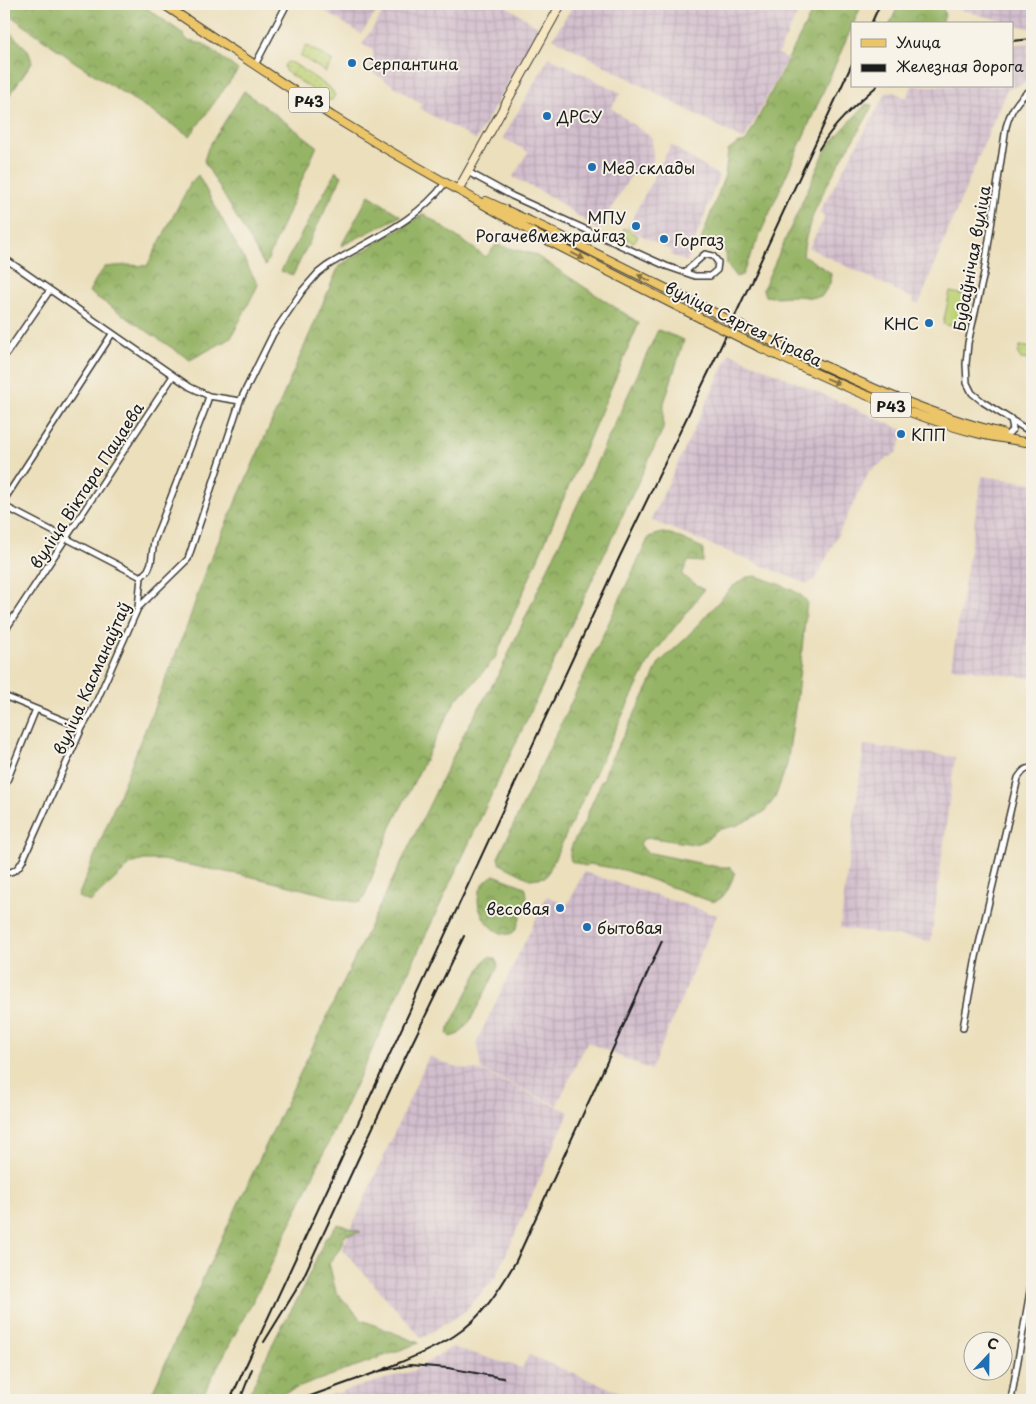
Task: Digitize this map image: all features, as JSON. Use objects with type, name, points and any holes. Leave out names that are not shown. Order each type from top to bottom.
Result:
[{"type":"main road","name":"вуліца Сяргея Кірава","points":[[163,4],[332,116],[445,183],[539,236],[700,318],[829,380],[910,412],[982,434],[1032,442]]},
{"type":"main road","name":"вуліца Сяргея Кірава","points":[[458,190],[499,206],[547,229],[763,337],[850,378],[909,403],[971,425],[1032,442]]},
{"type":"street","points":[[255,65],[287,4]]},
{"type":"street","points":[[458,190],[561,4]]},
{"type":"street","name":"Будаўнічая вуліца","points":[[1032,89],[1017,102],[1009,117],[1006,128],[984,269],[968,343],[966,364],[967,383],[972,393],[1032,433]]},
{"type":"street","points":[[468,172],[512,196],[666,266],[695,276],[712,275],[718,268],[718,262],[713,256],[705,254],[685,272]]},
{"type":"street","points":[[138,608],[188,559],[240,401],[268,342],[304,290],[318,274],[337,260],[399,224],[435,198],[445,183]]},
{"type":"street","points":[[4,258],[172,376],[208,396],[240,401]]},
{"type":"street","points":[[4,357],[50,290]]},
{"type":"street","points":[[4,500],[112,334]]},
{"type":"street","name":"вуліца Віктара Пацаева","points":[[4,632],[172,376]]},
{"type":"street","name":"вуліца Касманаўтаў","points":[[4,873],[14,872],[18,869],[138,608],[141,577],[148,570],[151,563],[154,540],[205,409],[208,396]]},
{"type":"street","points":[[1007,435],[1013,429],[1010,419]]},
{"type":"street","points":[[4,506],[141,577]]},
{"type":"street","points":[[4,696],[82,728]]},
{"type":"street","points":[[4,788],[36,709]]},
{"type":"street","points":[[963,1028],[976,957],[1018,778],[1021,772],[1032,768]]},
{"type":"street","points":[[1011,1400],[1032,1280]]},
{"type":"shaded area","points":[[314,4],[382,4],[361,34]]},
{"type":"shaded area","points":[[389,4],[503,4],[539,27],[476,140],[419,108],[422,104],[372,72],[371,64],[374,55],[372,50],[362,44]]},
{"type":"shaded area","points":[[574,4],[802,4],[778,54],[787,59],[744,140],[553,38]]},
{"type":"shaded area","points":[[1032,4],[1032,29],[1014,24],[1014,22],[1006,22],[943,5]]},
{"type":"shaded area","points":[[1032,43],[1032,79],[1014,87],[1014,45]]},
{"type":"shaded area","points":[[549,57],[621,93],[611,108],[652,138],[653,163],[630,177],[598,230],[551,197],[513,177],[528,152],[503,138]]},
{"type":"shaded area","points":[[911,88],[1012,88],[1006,91],[919,304],[913,302],[914,299],[809,248],[825,217],[819,213],[886,93],[894,92],[906,98]]},
{"type":"shaded area","points":[[671,145],[719,176],[687,262],[671,255],[672,251],[627,228]]},
{"type":"shaded area","points":[[730,353],[905,431],[897,452],[869,472],[816,579],[807,584],[651,520]]},
{"type":"shaded area","points":[[982,476],[1032,483],[1032,678],[951,667]]},
{"type":"shaded area","points":[[864,745],[955,757],[931,941],[840,928]]},
{"type":"shaded area","points":[[584,872],[717,915],[651,1070],[587,1042],[557,1105],[481,1070],[477,1041],[547,896],[567,905]]},
{"type":"shaded area","points":[[429,1056],[454,1067],[481,1071],[569,1112],[496,1277],[464,1312],[422,1338],[342,1249]]},
{"type":"shaded area","points":[[452,1347],[522,1368],[529,1355],[638,1400],[314,1400],[415,1370]]},
{"type":"green space","points":[[4,4],[141,4],[182,33],[188,41],[204,44],[238,70],[190,136],[75,62],[4,11]]},
{"type":"green space","points":[[816,4],[862,4],[854,22],[851,22],[851,29],[742,275],[736,277],[727,265],[726,254],[723,248],[700,243],[725,175],[728,151],[737,144],[746,142]]},
{"type":"green space","points":[[899,4],[942,4],[945,16],[942,22],[891,22]]},
{"type":"green space","points":[[4,27],[28,50],[32,62],[4,103]]},
{"type":"green space","points":[[306,45],[333,61],[326,72],[300,56]]},
{"type":"green space","points":[[287,62],[293,63],[331,89],[335,95],[332,100],[328,100],[285,71],[284,66]]},
{"type":"green space","points":[[244,91],[317,146],[265,266],[204,161],[208,148]]},
{"type":"green space","points":[[866,104],[872,105],[868,115],[828,182],[819,200],[806,237],[803,255],[831,273],[830,283],[822,296],[818,297],[765,296],[763,289],[827,147]]},
{"type":"green space","points":[[336,171],[342,176],[293,275],[281,271]]},
{"type":"green space","points":[[198,175],[258,285],[231,338],[190,360],[89,292],[105,267],[147,266],[191,182]]},
{"type":"green space","points":[[369,195],[401,216],[341,246]]},
{"type":"green space","points":[[424,214],[486,257],[496,245],[534,254],[639,323],[495,658],[471,686],[456,699],[391,827],[364,898],[359,903],[253,877],[162,860],[144,860],[131,864],[90,902],[78,897],[187,626],[207,567],[339,266]]},
{"type":"green space","points":[[624,228],[638,236],[634,242],[621,237]]},
{"type":"green space","points":[[950,292],[970,296],[962,328],[943,324]]},
{"type":"green space","points":[[658,330],[684,340],[664,403],[663,429],[266,1276],[200,1400],[149,1400],[204,1276],[369,928],[466,730],[501,670]]},
{"type":"green space","points":[[1020,346],[1032,348],[1032,360],[1021,359],[1018,354]]},
{"type":"green space","points":[[662,533],[671,534],[703,548],[703,562],[688,561],[682,575],[704,590],[652,656],[546,877],[530,879],[500,864],[498,858],[649,537]]},
{"type":"green space","points":[[756,576],[792,590],[807,602],[787,764],[775,798],[764,812],[738,825],[717,830],[707,840],[694,844],[652,838],[643,839],[640,844],[646,852],[718,867],[729,867],[735,873],[726,892],[719,899],[710,901],[624,870],[589,864],[585,866],[571,861],[570,851],[573,842],[585,822],[608,765],[659,663],[682,642],[732,587],[747,577]]},
{"type":"green space","points":[[494,875],[525,887],[527,895],[526,905],[517,928],[512,933],[505,934],[489,925],[479,906],[479,895],[483,884]]},
{"type":"green space","points":[[490,957],[496,959],[498,966],[494,975],[470,1021],[459,1034],[450,1037],[447,1033],[455,1016],[484,961]]},
{"type":"green space","points":[[338,1224],[361,1232],[345,1235],[339,1250],[329,1263],[336,1292],[362,1320],[419,1343],[278,1395],[273,1400],[246,1400],[278,1333],[300,1295],[325,1239]]},
{"type":"railway","points":[[872,22],[880,4]]},
{"type":"railway","points":[[1014,41],[1032,39]]},
{"type":"railway","points":[[230,1400],[620,556],[715,359],[851,66]]},
{"type":"railway","points":[[819,149],[838,124],[875,88]]},
{"type":"railway","points":[[264,1342],[301,1282],[464,936]]},
{"type":"railway","points":[[380,1371],[418,1355],[464,1329],[489,1303],[503,1282],[516,1261],[662,941]]},
{"type":"railway","points":[[299,1400],[380,1371],[410,1365],[448,1368],[503,1378]]},
{"type":"railway","points":[[240,1400],[252,1369]]},
{"type":"place","name":"Серпантина","points":[[352,63]]},
{"type":"place","name":"ДРСУ","points":[[547,116]]},
{"type":"place","name":"Мед.склады","points":[[592,167]]},
{"type":"place","name":"МПУ Рогачевмежрайгаз","points":[[636,226]]},
{"type":"place","name":"Горгаз","points":[[664,239]]},
{"type":"place","name":"КНС","points":[[929,323]]},
{"type":"place","name":"КПП","points":[[901,434]]},
{"type":"place","name":"весовая","points":[[560,908]]},
{"type":"place","name":"бытовая","points":[[587,927]]}]
